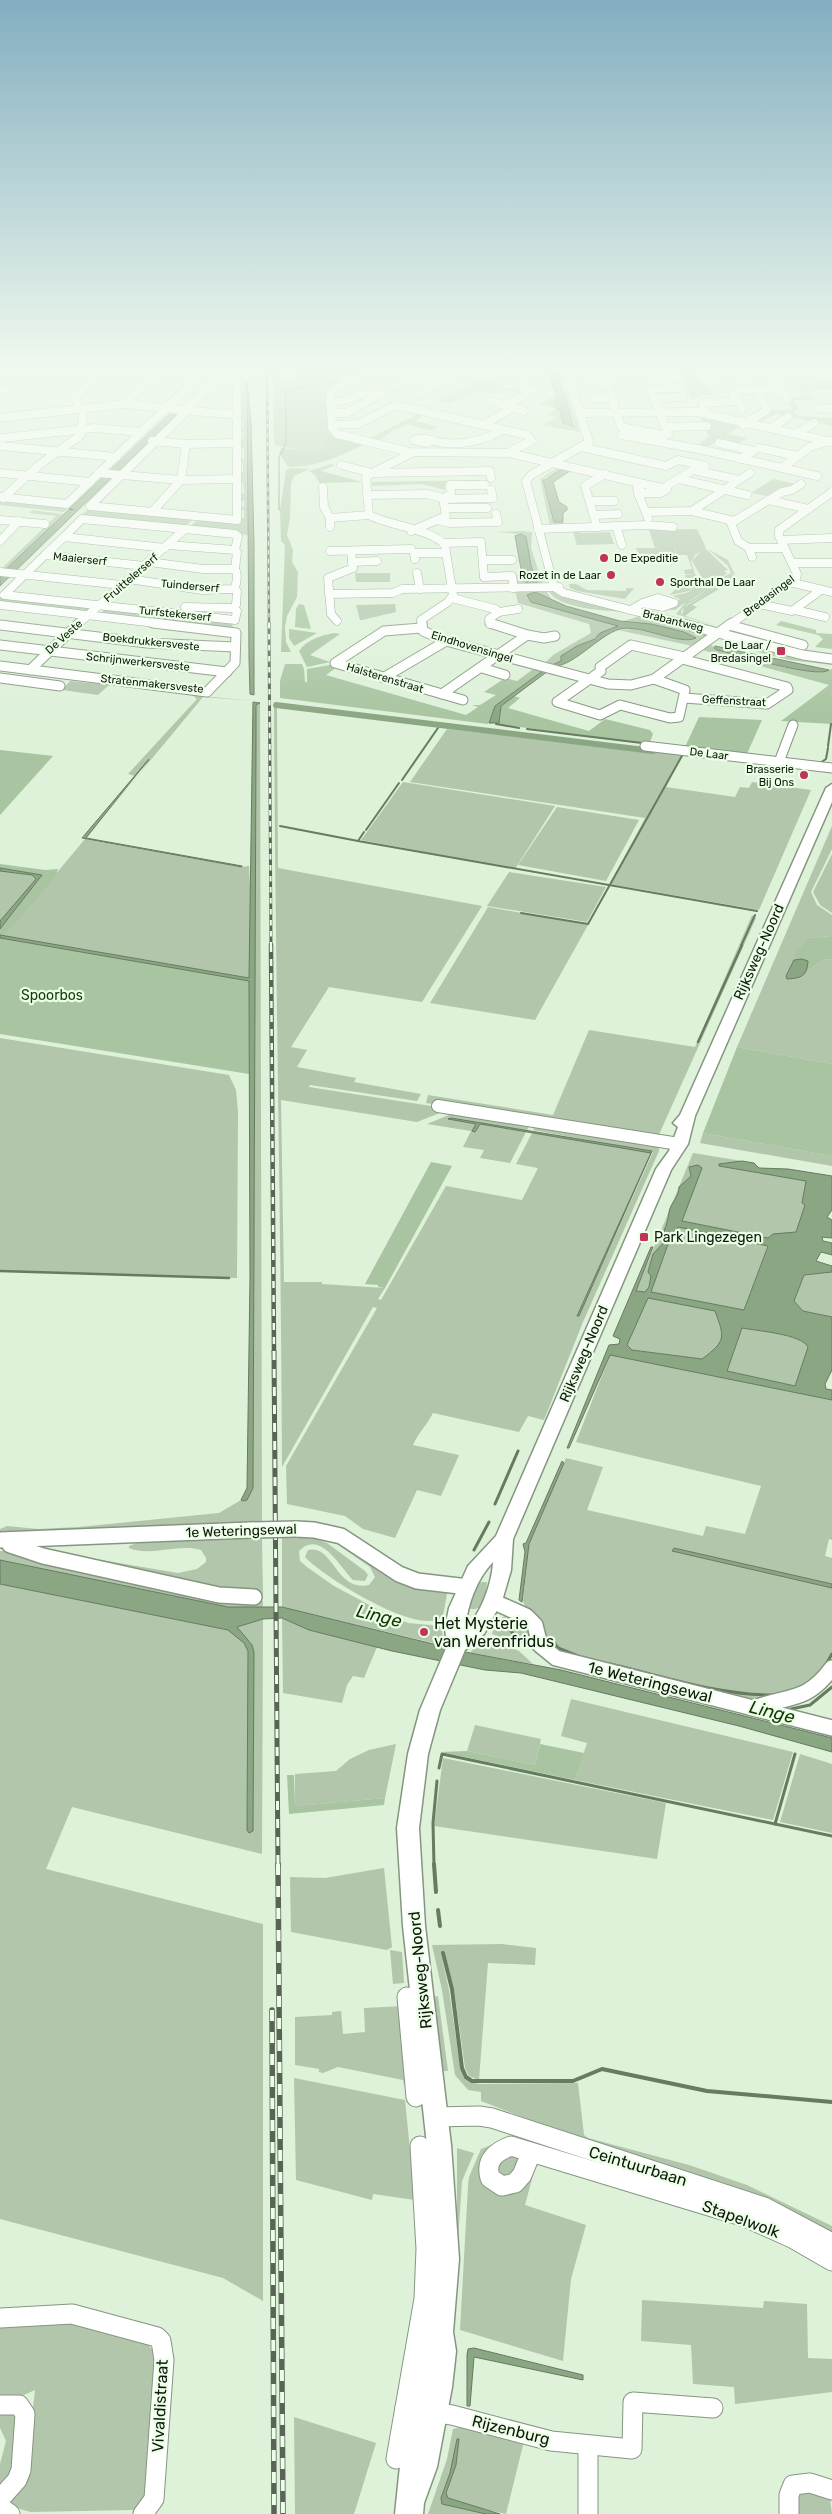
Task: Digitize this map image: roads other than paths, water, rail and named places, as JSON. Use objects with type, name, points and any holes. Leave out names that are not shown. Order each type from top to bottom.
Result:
[{"type":"main road","points":[[832,781],[832,788]]},
{"type":"main road","name":"Rijksweg-Noord","points":[[455,1652],[454,1635],[460,1607],[472,1580],[504,1539],[675,1143],[687,1122],[687,1116],[832,788]]},
{"type":"main road","name":"Rijksweg-Noord","points":[[410,2507],[424,2467],[420,2410],[443,2351],[433,2300],[446,2259],[436,2117],[414,1926],[408,1828],[414,1776],[423,1734],[455,1652],[477,1629],[488,1609],[499,1582],[504,1539]]},
{"type":"main road","points":[[472,1580],[488,1571],[499,1582]]},
{"type":"main road","points":[[460,1607],[471,1618],[488,1609]]},
{"type":"street","points":[[1,497],[13,487]]},
{"type":"street","points":[[1,497],[67,504],[84,487]]},
{"type":"street","points":[[107,487],[90,506],[237,520],[236,487]]},
{"type":"street","points":[[152,512],[174,487]]},
{"type":"street","points":[[366,487],[369,515]]},
{"type":"street","points":[[444,498],[451,494],[450,487]]},
{"type":"street","points":[[367,495],[427,494],[444,498],[493,498],[488,487]]},
{"type":"street","points":[[329,594],[393,593],[402,589],[420,588],[556,587],[528,487]]},
{"type":"street","points":[[587,487],[597,527]]},
{"type":"street","points":[[638,487],[638,493],[646,512],[647,525]]},
{"type":"street","points":[[638,493],[661,493],[667,489],[660,487]]},
{"type":"street","points":[[713,487],[747,495]]},
{"type":"street","points":[[692,511],[729,487]]},
{"type":"street","points":[[752,557],[749,548],[738,541],[731,524],[782,492],[796,487]]},
{"type":"street","points":[[323,488],[324,507],[330,518],[330,527]]},
{"type":"street","points":[[782,544],[778,533],[780,528],[832,492]]},
{"type":"street","points":[[398,495],[400,506]]},
{"type":"street","points":[[411,530],[446,516],[444,498]]},
{"type":"street","points":[[590,501],[614,500]]},
{"type":"street","points":[[769,500],[808,508]]},
{"type":"street","points":[[819,502],[832,504]]},
{"type":"street","points":[[446,508],[486,508]]},
{"type":"street","points":[[646,512],[692,511],[734,521]]},
{"type":"street","points":[[438,520],[450,523],[498,522],[496,514]]},
{"type":"street","points":[[594,515],[618,514]]},
{"type":"street","points":[[330,518],[369,515],[382,522],[436,537],[444,543],[453,589],[452,598],[499,612]]},
{"type":"street","points":[[45,555],[82,519],[238,535],[238,548],[235,550]]},
{"type":"street","points":[[0,520],[45,524]]},
{"type":"street","points":[[0,541],[20,522]]},
{"type":"street","points":[[540,528],[647,525],[673,527]]},
{"type":"street","points":[[616,526],[622,545]]},
{"type":"street","name":"Fruittelerserf","points":[[100,606],[185,529]]},
{"type":"street","points":[[64,536],[166,546],[235,550]]},
{"type":"street","points":[[749,548],[832,538]]},
{"type":"street","points":[[444,543],[483,539],[484,560],[481,562],[484,577],[512,576],[514,588]]},
{"type":"street","name":"Bredasingel","points":[[720,632],[797,576],[782,544]]},
{"type":"street","points":[[234,569],[237,566],[237,552],[235,550]]},
{"type":"street","points":[[330,551],[446,552]]},
{"type":"street","points":[[337,621],[331,614],[329,576],[351,570],[352,551]]},
{"type":"street","name":"Maaierserf","points":[[100,606],[4,596],[20,574],[45,555],[146,564]]},
{"type":"street","points":[[484,560],[512,560]]},
{"type":"street","points":[[352,562],[377,561]]},
{"type":"street","points":[[792,563],[829,563],[832,572]]},
{"type":"street","name":"Tuinderserf","points":[[129,579],[202,590],[234,589],[236,586],[237,572],[234,569],[203,569],[146,564]]},
{"type":"street","points":[[0,572],[122,585]]},
{"type":"street","points":[[417,573],[420,588]]},
{"type":"street","points":[[789,582],[832,592]]},
{"type":"street","name":"Brabantweg","points":[[556,587],[564,593],[832,658]]},
{"type":"street","points":[[232,608],[236,605],[237,591],[234,589]]},
{"type":"street","points":[[793,611],[821,590]]},
{"type":"street","points":[[108,598],[197,608],[232,608],[237,611],[235,620]]},
{"type":"street","name":"Eindhovensingel","points":[[452,598],[421,620],[421,628],[430,636],[588,680],[618,685],[636,684],[654,679],[720,632]]},
{"type":"street","name":"Brabantweg","points":[[632,610],[642,603]]},
{"type":"street","points":[[759,604],[825,618]]},
{"type":"street","points":[[0,605],[234,631]]},
{"type":"street","name":"De Veste","points":[[30,670],[48,651],[100,606]]},
{"type":"street","name":"Turfstekerserf","points":[[100,606],[235,620]]},
{"type":"street","points":[[518,608],[499,612],[489,619],[490,625],[544,638],[555,636]]},
{"type":"street","name":"Stratenmakersveste","points":[[30,670],[207,692],[235,663],[235,620]]},
{"type":"street","name":"Boekdrukkersveste","points":[[0,625],[207,648],[235,647]]},
{"type":"street","points":[[730,625],[810,647]]},
{"type":"street","name":"Halsterenstraat","points":[[421,628],[384,632],[335,661],[337,664],[382,678],[463,700]]},
{"type":"street","name":"Halsterenstraat","points":[[442,694],[482,668],[484,662],[527,635]]},
{"type":"street","points":[[382,678],[446,641]]},
{"type":"street","name":"Schrijnwerkersveste","points":[[0,645],[227,672]]},
{"type":"street","points":[[654,679],[682,687],[685,690],[679,717],[673,718],[623,706],[600,715],[558,704],[558,701],[601,671],[600,666],[631,645],[683,658]]},
{"type":"street","name":"Geffenstraat","points":[[683,658],[786,687],[788,690],[767,704],[684,698]]},
{"type":"street","points":[[0,666],[30,670]]},
{"type":"street","points":[[482,668],[505,674]]},
{"type":"street","points":[[0,678],[60,686]]},
{"type":"street","points":[[780,762],[792,726]]},
{"type":"street","name":"De Laar","points":[[645,746],[832,768]]},
{"type":"street","points":[[438,1106],[675,1143]]},
{"type":"street","name":"1e Weteringsewal","points":[[5,1540],[250,1530],[328,1530],[343,1535],[391,1569],[409,1579],[472,1580]]},
{"type":"street","points":[[5,1540],[10,1545],[43,1556],[219,1595],[254,1597]]},
{"type":"street","name":"1e Weteringsewal","points":[[488,1609],[526,1616],[535,1625],[540,1645],[556,1658],[832,1728]]},
{"type":"street","points":[[754,1708],[766,1703],[788,1701],[808,1694],[822,1684],[832,1668]]},
{"type":"street","name":"Rijksweg-Noord","points":[[407,1997],[416,2098]]},
{"type":"street","name":"Ceintuurbaan","points":[[436,2117],[479,2116],[492,2118],[665,2173],[764,2207],[832,2243]]},
{"type":"street","name":"Rijksweg-Noord","points":[[396,2459],[420,2410],[433,2300],[426,2249],[420,2146]]},
{"type":"street","name":"Stapelwolk","points":[[531,2153],[745,2217],[792,2238],[832,2261]]},
{"type":"street","name":"Vivaldistraat","points":[[0,2318],[5,2316],[72,2314],[157,2337],[161,2341],[164,2360],[154,2499],[143,2514]]},
{"type":"street","name":"Rijzenburg","points":[[420,2410],[452,2415],[550,2442],[632,2449],[633,2402],[713,2408]]},
{"type":"street","points":[[0,2405],[19,2405],[25,2414],[20,2470],[16,2480],[0,2499]]},
{"type":"street","points":[[588,2446],[588,2514]]},
{"type":"street","points":[[789,2514],[789,2491],[794,2485],[802,2482],[824,2486],[832,2490]]},
{"type":"street","points":[[0,2507],[10,2514]]},
{"type":"waterway","points":[[279,487],[279,510]]},
{"type":"waterway","points":[[276,705],[653,751]]},
{"type":"waterway","points":[[496,724],[519,728]]},
{"type":"waterway","points":[[828,746],[831,724]]},
{"type":"waterway","points":[[402,780],[440,725]]},
{"type":"waterway","points":[[527,729],[642,743]]},
{"type":"waterway","points":[[820,763],[826,759],[828,748]]},
{"type":"waterway","points":[[610,885],[683,754]]},
{"type":"waterway","points":[[366,830],[399,783]]},
{"type":"waterway","points":[[280,826],[358,841]]},
{"type":"waterway","points":[[358,841],[364,832]]},
{"type":"waterway","points":[[358,841],[610,885]]},
{"type":"waterway","points":[[521,913],[588,924],[610,885]]},
{"type":"waterway","points":[[610,885],[757,911]]},
{"type":"waterway","points":[[741,946],[755,915]]},
{"type":"waterway","points":[[698,1042],[742,945]]},
{"type":"waterway","points":[[0,1271],[229,1278]]},
{"type":"waterway","points":[[495,1504],[518,1451]]},
{"type":"waterway","points":[[474,1550],[489,1522]]},
{"type":"waterway","points":[[512,1618],[508,1625],[511,1631],[517,1638],[526,1641]]},
{"type":"waterway","points":[[547,1638],[551,1639],[558,1648],[578,1656]]},
{"type":"waterway","points":[[825,1666],[832,1654]]},
{"type":"waterway","name":"Linge","points":[[610,1664],[732,1692],[773,1695]]},
{"type":"waterway","name":"Linge","points":[[791,1709],[810,1705],[832,1687]]},
{"type":"waterway","points":[[439,1768],[442,1754],[832,1836]]},
{"type":"waterway","points":[[775,1824],[795,1754]]},
{"type":"waterway","points":[[434,1866],[433,1823],[437,1781]]},
{"type":"waterway","points":[[434,1864],[436,1892]]},
{"type":"waterway","points":[[438,1910],[440,1926]]},
{"type":"waterway","points":[[443,1953],[452,1989],[462,2068],[466,2077],[472,2081],[573,2081],[602,2069],[707,2091],[832,2102]]},
{"type":"railway","points":[[268,487],[269,624]]},
{"type":"railway","points":[[269,623],[271,946]]},
{"type":"railway","points":[[271,945],[274,1352]]},
{"type":"railway","points":[[274,1351],[278,1866]]},
{"type":"railway","points":[[278,1864],[283,2514]]},
{"type":"railway","points":[[272,2010],[274,2514]]},
{"type":"place","name":"De Expeditie","points":[[604,558]]},
{"type":"place","name":"Rozet in de Laar","points":[[611,575]]},
{"type":"place","name":"Sporthal De Laar","points":[[660,582]]},
{"type":"place","name":"De Laar / Bredasingel","points":[[781,651]]},
{"type":"place","name":"Brasserie Bij Ons","points":[[804,775]]},
{"type":"place","name":"Park Lingezegen","points":[[644,1237]]},
{"type":"place","name":"Het Mysterie van Werenfridus","points":[[424,1632]]},
{"type":"park label","name":"Spoorbos","points":[[52,995]]}]
